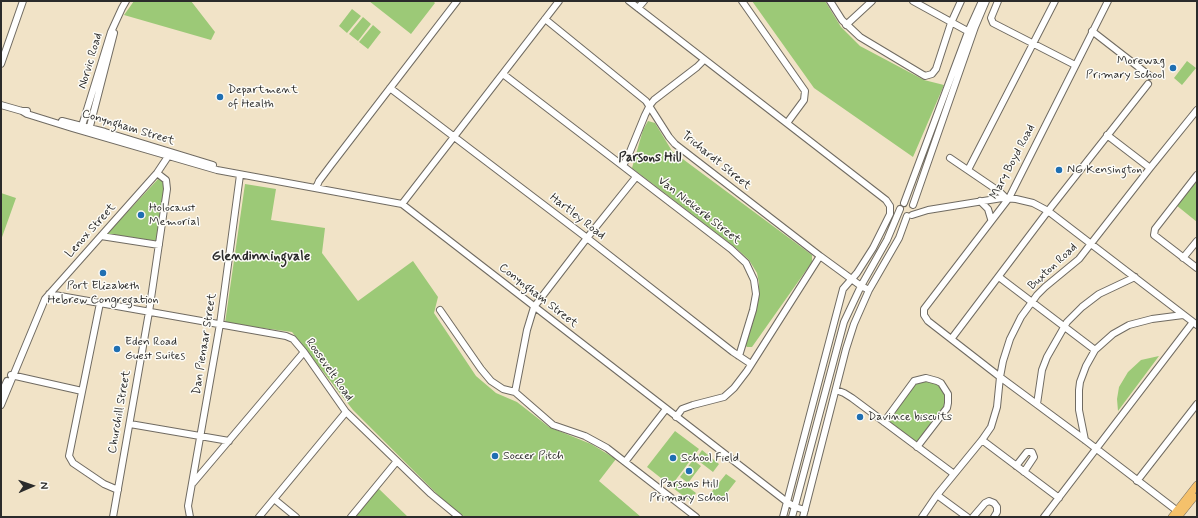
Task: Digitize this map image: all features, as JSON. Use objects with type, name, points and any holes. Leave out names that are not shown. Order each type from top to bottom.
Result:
[{"type":"main road","points":[[1179,514],[1197,485]]},
{"type":"main road","points":[[1172,517],[1179,514],[1197,492]]},
{"type":"street","points":[[1,64],[22,1]]},
{"type":"street","name":"Norvic Road","points":[[81,128],[113,26],[126,1]]},
{"type":"street","points":[[316,188],[330,165],[457,1]]},
{"type":"street","points":[[402,204],[559,1]]},
{"type":"street","points":[[630,1],[886,200],[890,206],[890,214],[873,248],[852,280],[843,289],[783,517]]},
{"type":"street","points":[[638,8],[644,1]]},
{"type":"street","points":[[742,1],[805,90],[804,100],[787,123]]},
{"type":"street","points":[[830,1],[846,24],[860,37],[903,64],[923,75],[930,76],[936,70],[951,23],[961,1]]},
{"type":"street","points":[[846,24],[872,1]]},
{"type":"street","points":[[913,1],[970,33]]},
{"type":"street","points":[[792,517],[840,334],[861,286],[887,240],[902,206],[982,1]]},
{"type":"street","points":[[803,517],[854,324],[869,290],[899,238],[910,215],[914,211],[916,195],[970,33],[986,1]]},
{"type":"street","points":[[998,1],[991,18],[992,21],[1075,65]]},
{"type":"street","points":[[968,170],[1055,1]]},
{"type":"street","name":"Mary Boyd Road","points":[[952,338],[928,321],[924,315],[924,308],[1007,198],[1108,1]]},
{"type":"street","name":"Trichardt Street","points":[[545,19],[643,97],[650,105],[669,137],[676,144],[820,256],[852,280],[869,290]]},
{"type":"street","name":"Norvic Road","points":[[89,130],[108,61],[116,21]]},
{"type":"street","points":[[1092,31],[1150,76]]},
{"type":"street","points":[[623,166],[650,105],[654,100],[704,60]]},
{"type":"street","name":"Van Niekerk Street","points":[[503,74],[731,249],[746,263],[750,269],[756,287],[755,302],[739,356]]},
{"type":"street","points":[[1148,84],[1048,211],[952,338],[1179,514]]},
{"type":"street","name":"Hartley Road","points":[[390,88],[751,364]]},
{"type":"street","name":"Conyngham Street","points":[[1,105],[27,111],[204,167],[240,175],[402,204],[787,502],[795,507],[805,510]]},
{"type":"street","name":"Buxton Road","points":[[922,517],[937,495],[982,440],[991,426],[997,407],[1003,361],[1010,340],[1021,317],[1032,302],[1055,277],[1079,259],[1197,110]]},
{"type":"street","points":[[1107,135],[1150,168]]},
{"type":"street","name":"Lenox Street","points":[[1,405],[12,375],[43,303],[49,294],[157,173],[166,155]]},
{"type":"street","points":[[950,158],[1007,198]]},
{"type":"street","name":"Churchill Street","points":[[114,517],[149,312],[167,185],[166,180],[157,173]]},
{"type":"street","name":"Dan Pienaar Street","points":[[190,517],[188,510],[220,324],[240,175]]},
{"type":"street","points":[[1197,175],[1155,229],[1154,235],[1197,268]]},
{"type":"street","points":[[515,392],[527,330],[534,307],[636,177]]},
{"type":"street","points":[[928,210],[908,202],[902,206],[901,213],[910,215],[928,210],[1007,198],[1033,202],[1048,211],[1195,324],[1044,517]]},
{"type":"street","points":[[980,202],[988,209],[991,219]]},
{"type":"street","points":[[101,236],[159,245]]},
{"type":"street","points":[[1183,258],[1197,241]]},
{"type":"street","points":[[676,417],[682,409],[724,397],[742,378],[820,256]]},
{"type":"street","points":[[999,277],[1095,350]]},
{"type":"street","points":[[1037,404],[1042,370],[1052,345],[1064,326],[1074,314],[1099,294],[1135,278]]},
{"type":"street","name":"Roosevelt Road","points":[[49,294],[286,336],[296,341],[346,412],[431,494],[459,517]]},
{"type":"street","points":[[100,303],[69,453],[70,459],[73,463],[104,484],[118,490]]},
{"type":"street","points":[[440,310],[486,376],[497,385],[515,392],[548,422],[597,442],[696,517]]},
{"type":"street","points":[[1085,440],[1079,410],[1079,390],[1080,382],[1086,366],[1095,350],[1113,334],[1129,324],[1183,315]]},
{"type":"street","points":[[192,484],[304,352]]},
{"type":"street","points":[[12,375],[82,391]]},
{"type":"street","name":"Lenox Street","points":[[1,394],[12,375]]},
{"type":"street","points":[[884,422],[914,381],[926,378],[941,383],[948,394],[947,408],[917,447]]},
{"type":"street","points":[[836,390],[844,393],[954,474]]},
{"type":"street","points":[[1137,481],[1197,404]]},
{"type":"street","points":[[625,462],[666,409]]},
{"type":"street","points":[[259,517],[346,412]]},
{"type":"street","points":[[130,424],[229,441]]},
{"type":"street","points":[[982,440],[1059,498]]},
{"type":"street","points":[[1016,466],[1027,452],[1032,452],[1034,457],[1024,472]]},
{"type":"street","points":[[351,517],[397,461]]},
{"type":"street","points":[[937,495],[967,517]]},
{"type":"street","points":[[274,499],[296,517]]},
{"type":"street","points":[[973,517],[983,505],[989,501],[994,503],[997,507],[997,512],[994,517]]},
{"type":"green space","points":[[134,1],[191,1],[215,32],[211,40],[124,15]]},
{"type":"green space","points":[[369,1],[433,1],[435,3],[411,34]]},
{"type":"green space","points":[[752,1],[825,1],[841,27],[860,46],[924,80],[944,85],[913,157],[814,88]]},
{"type":"green space","points":[[352,9],[361,16],[347,33],[339,26]]},
{"type":"green space","points":[[363,17],[371,24],[358,41],[349,34]]},
{"type":"green space","points":[[373,25],[381,32],[368,49],[359,42]]},
{"type":"green space","points":[[1187,61],[1196,68],[1182,85],[1174,78]]},
{"type":"green space","points":[[648,121],[655,123],[672,151],[812,255],[812,262],[752,347],[747,347],[745,345],[758,300],[759,283],[757,273],[749,260],[736,248],[632,168],[643,130]]},
{"type":"green space","points":[[159,178],[166,184],[156,241],[107,234]]},
{"type":"green space","points":[[1195,181],[1197,183],[1197,222],[1176,205]]},
{"type":"green space","points":[[245,184],[276,189],[271,220],[325,228],[322,253],[358,301],[413,261],[438,297],[434,313],[476,376],[496,393],[517,402],[549,427],[591,444],[616,459],[599,481],[641,517],[465,517],[451,508],[353,410],[292,332],[225,323]]},
{"type":"green space","points":[[1,193],[16,198],[1,240]]},
{"type":"green space","points":[[1159,356],[1118,411],[1117,399],[1119,387],[1128,372],[1141,360]]},
{"type":"green space","points":[[924,380],[938,384],[943,389],[946,398],[946,406],[917,442],[914,442],[889,422],[914,384]]},
{"type":"green space","name":"School Field","points":[[675,431],[699,449],[671,486],[647,467]]},
{"type":"green space","points":[[702,450],[719,464],[713,472],[696,459]]},
{"type":"green space","points":[[693,460],[701,466],[688,483],[680,477]]},
{"type":"green space","points":[[726,474],[736,481],[719,503],[709,495]]},
{"type":"green space","points":[[679,480],[696,493],[690,501],[673,488]]},
{"type":"green space","points":[[378,488],[408,517],[354,517]]},
{"type":"place","name":"Morewag Primary School","points":[[1173,68]]},
{"type":"place","name":"Department of Health","points":[[220,97]]},
{"type":"place","name":"NG Kensington","points":[[1059,170]]},
{"type":"place","name":"Holocaust Memorial","points":[[141,215]]},
{"type":"place","name":"Port Elizabeth Hebrew Congregation","points":[[103,273]]},
{"type":"place","name":"Eden Road Guest Suites","points":[[117,349]]},
{"type":"place","name":"Davince biscuits","points":[[860,417]]},
{"type":"place","name":"Soccer Pitch","points":[[495,456]]},
{"type":"place","name":"School Field","points":[[673,458]]},
{"type":"place","name":"Parsons Hill Primary School","points":[[689,471]]},
{"type":"district","name":"Parsons Hill","points":[[650,158]]},
{"type":"district","name":"Glendinningvale","points":[[261,257]]}]
